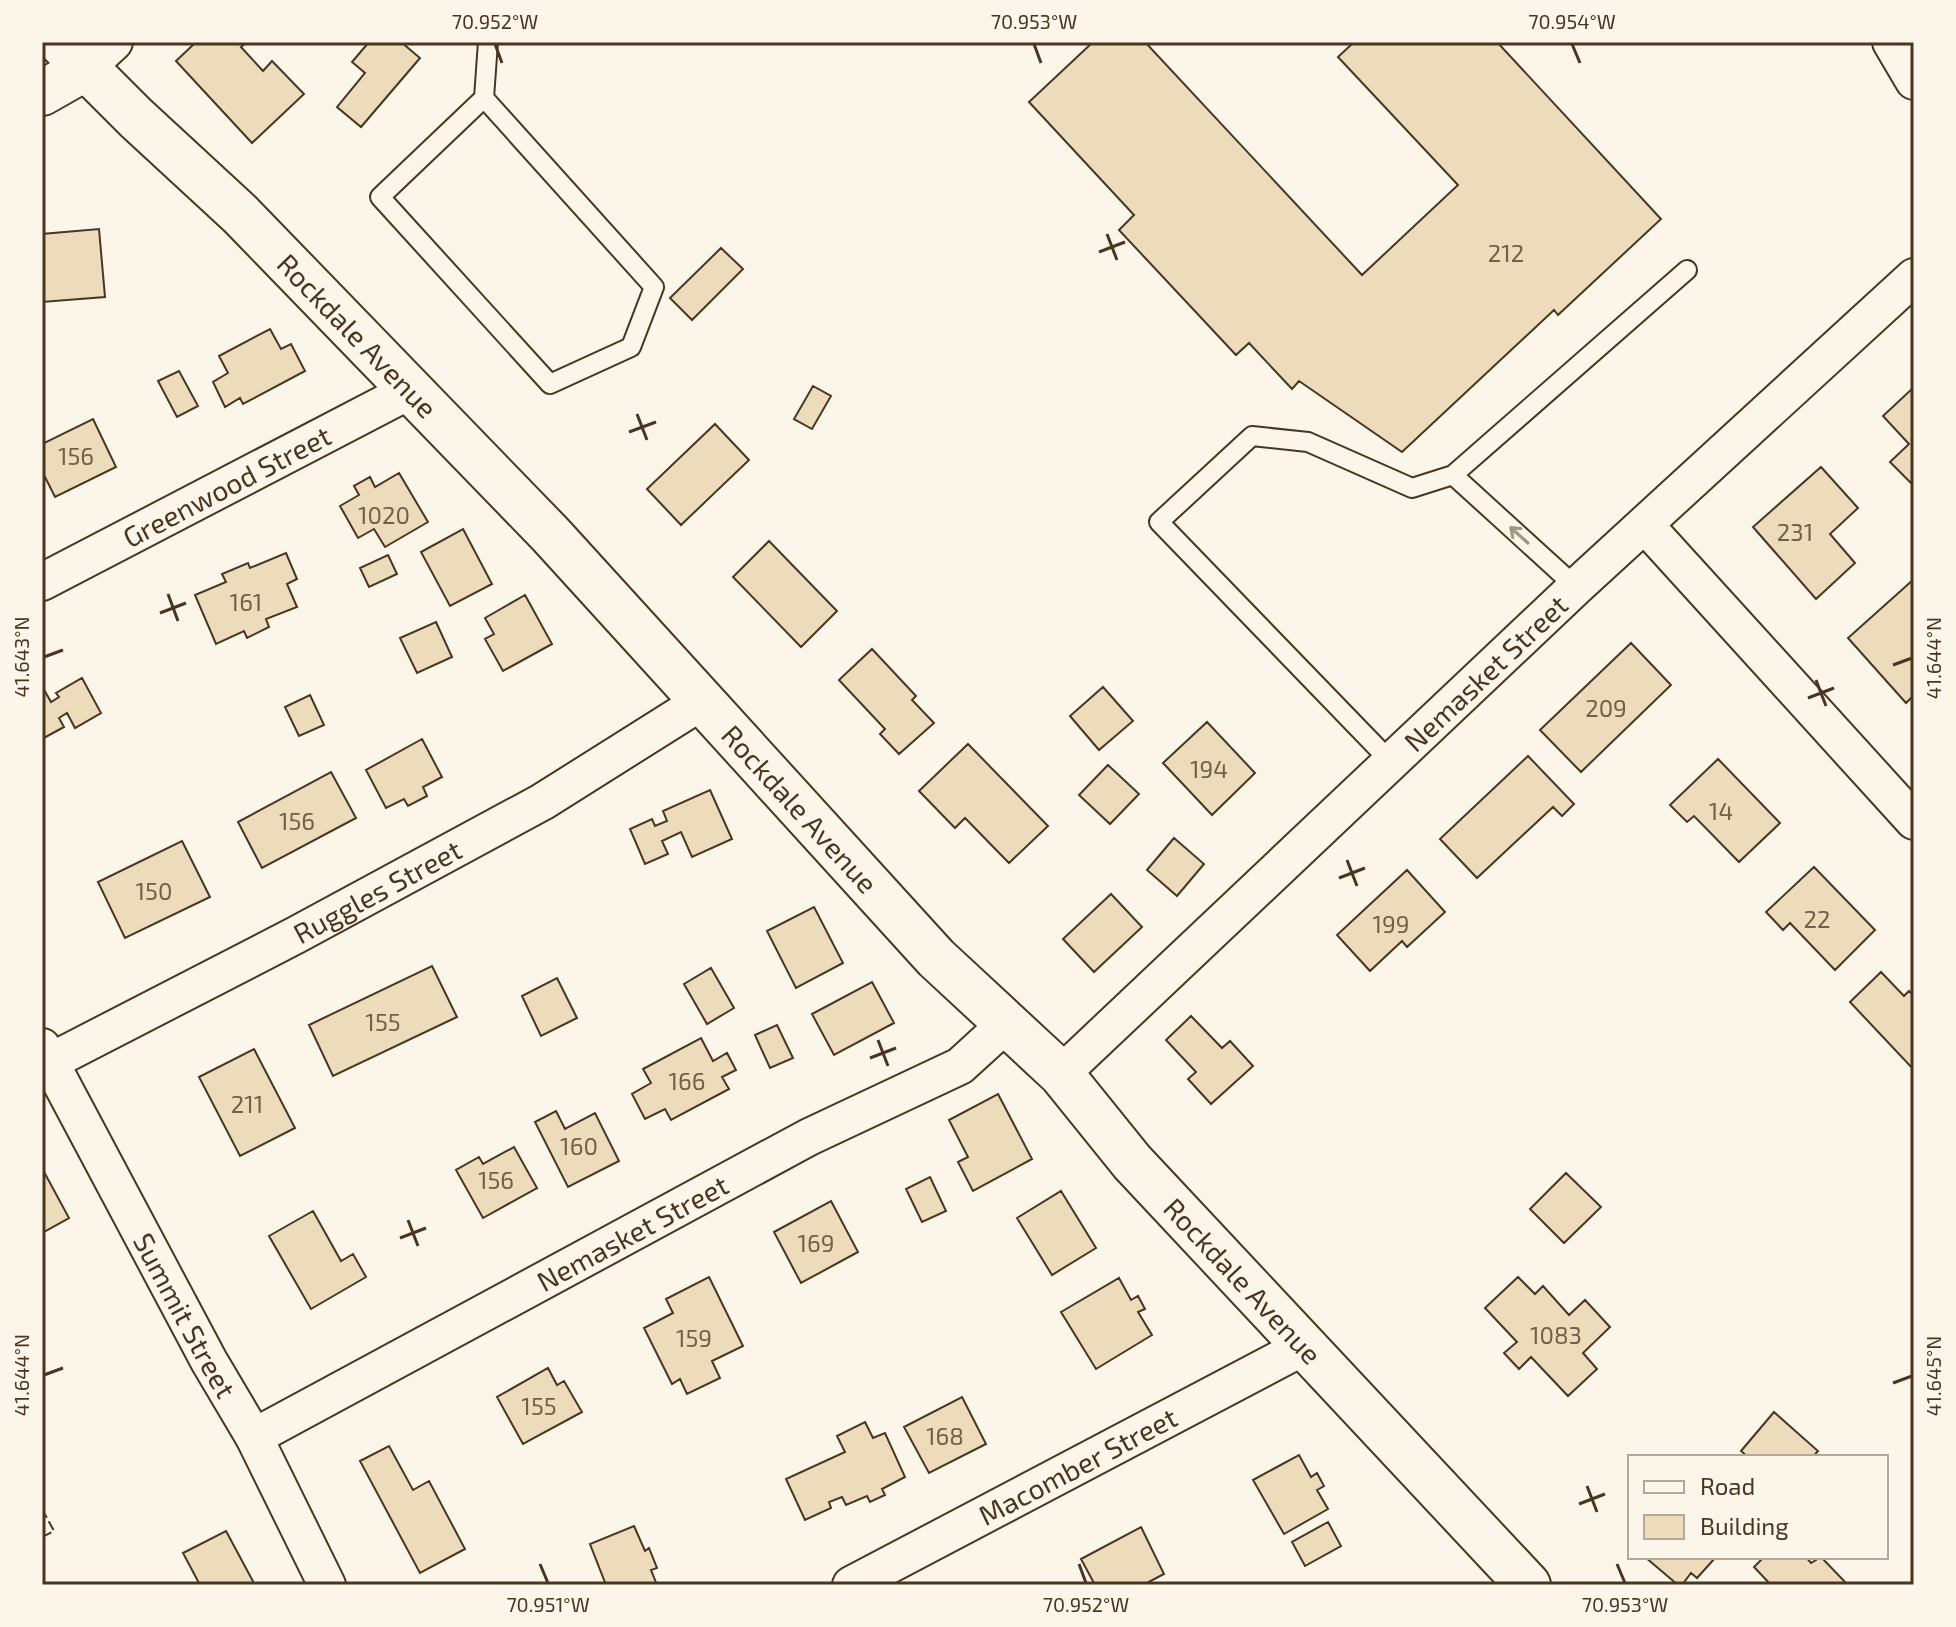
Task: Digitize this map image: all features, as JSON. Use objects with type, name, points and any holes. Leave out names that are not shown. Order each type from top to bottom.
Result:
[{"type":"main road","points":[[42,93],[87,51]]},
{"type":"main road","name":"Rockdale Avenue","points":[[87,51],[409,391],[551,535],[936,958],[1061,1074],[1132,1162],[1528,1585]]},
{"type":"street","points":[[1891,42],[1914,81]]},
{"type":"street","name":"Nemasket Street","points":[[1061,1074],[1576,587],[1914,277]]},
{"type":"street","name":"Greenwood Street","points":[[42,582],[409,391]]},
{"type":"street","points":[[1645,525],[1914,821]]},
{"type":"street","name":"Ruggles Street","points":[[45,1058],[296,935],[542,802],[704,700]]},
{"type":"street","name":"Nemasket Street","points":[[254,1437],[809,1137],[960,1066],[1006,1024]]},
{"type":"street","name":"Summit Street","points":[[45,1058],[209,1361],[254,1437],[327,1585]]},
{"type":"street","name":"Macomber Street","points":[[851,1585],[1303,1347]]},
{"type":"lane","points":[[484,98],[654,287],[631,347],[550,384],[380,197],[484,98],[488,42]]},
{"type":"lane","points":[[1391,762],[1159,522],[1252,436],[1308,442],[1412,488],[1453,475],[1687,270]]},
{"type":"lane","points":[[1453,475],[1576,587]]},
{"type":"building","points":[[196,42],[247,42],[241,47],[263,71],[272,61],[304,94],[252,143],[176,61]]},
{"type":"building","points":[[369,42],[401,42],[420,58],[361,127],[337,107],[365,73],[352,62]]},
{"type":"building","points":[[1093,42],[1145,42],[1362,275],[1458,185],[1338,57],[1354,42],[1497,42],[1661,219],[1558,315],[1554,310],[1402,452],[1299,381],[1292,389],[1249,343],[1236,355],[1119,230],[1134,215],[1029,102]]},
{"type":"building","points":[[99,229],[105,297],[42,302],[42,234]]},
{"type":"building","points":[[721,248],[743,269],[692,320],[670,298]]},
{"type":"building","points":[[270,329],[281,349],[291,344],[305,371],[243,404],[240,398],[225,407],[213,382],[228,373],[219,356]]},
{"type":"building","points":[[179,371],[198,406],[177,417],[158,381]]},
{"type":"building","points":[[813,386],[831,396],[812,429],[794,419]]},
{"type":"building","points":[[1914,387],[1914,486],[1890,462],[1909,444],[1883,416]]},
{"type":"building","points":[[93,419],[116,467],[55,497],[42,471],[42,444]]},
{"type":"building","points":[[715,424],[749,460],[681,525],[647,489]]},
{"type":"building","points":[[1821,467],[1858,508],[1830,534],[1855,563],[1816,599],[1753,527]]},
{"type":"building","points":[[399,473],[428,522],[385,547],[374,529],[358,538],[340,506],[359,495],[354,486],[370,477],[375,487]]},
{"type":"building","points":[[463,529],[492,584],[450,606],[421,552]]},
{"type":"building","points":[[769,541],[837,611],[801,647],[733,577]]},
{"type":"building","points":[[286,553],[297,579],[287,584],[297,607],[266,619],[269,627],[247,638],[244,631],[216,644],[195,595],[226,582],[222,574],[248,563],[250,568]]},
{"type":"building","points":[[388,555],[397,574],[369,587],[360,568]]},
{"type":"building","points":[[1914,579],[1914,695],[1906,703],[1848,638]]},
{"type":"building","points":[[525,595],[552,644],[503,671],[485,639],[494,634],[485,618]]},
{"type":"building","points":[[436,622],[452,657],[417,673],[400,638]]},
{"type":"building","points":[[1631,643],[1671,685],[1581,772],[1540,730]]},
{"type":"building","points":[[872,649],[916,696],[912,700],[934,723],[899,754],[880,734],[885,729],[839,680]]},
{"type":"building","points":[[82,678],[101,713],[75,728],[67,713],[59,718],[64,727],[42,739],[42,686],[51,702],[59,697],[56,693]]},
{"type":"building","points":[[1103,687],[1133,721],[1099,750],[1070,716]]},
{"type":"building","points":[[310,695],[324,725],[299,736],[285,707]]},
{"type":"building","points":[[1207,722],[1255,773],[1212,815],[1163,763]]},
{"type":"building","points":[[422,739],[442,777],[423,787],[427,796],[408,806],[404,799],[386,808],[366,770]]},
{"type":"building","points":[[968,744],[1048,826],[1009,863],[965,818],[955,828],[919,791]]},
{"type":"building","points":[[1528,756],[1574,804],[1562,816],[1553,807],[1477,878],[1440,839]]},
{"type":"building","points":[[1718,759],[1780,823],[1739,862],[1694,816],[1687,822],[1670,805]]},
{"type":"building","points":[[1108,765],[1139,794],[1110,824],[1079,795]]},
{"type":"building","points":[[331,772],[356,818],[262,868],[238,822]]},
{"type":"building","points":[[710,790],[732,839],[692,857],[681,832],[662,841],[668,854],[645,864],[630,829],[652,819],[655,826],[667,821],[663,811]]},
{"type":"building","points":[[1174,838],[1204,864],[1177,896],[1147,870]]},
{"type":"building","points":[[182,841],[210,897],[125,938],[98,882]]},
{"type":"building","points":[[1814,867],[1875,930],[1835,970],[1790,923],[1783,930],[1766,912]]},
{"type":"building","points":[[1407,870],[1445,912],[1407,947],[1402,941],[1370,971],[1337,935]]},
{"type":"building","points":[[1111,894],[1142,927],[1094,972],[1063,939]]},
{"type":"building","points":[[814,907],[843,963],[796,988],[767,931]]},
{"type":"building","points":[[432,966],[457,1017],[333,1076],[309,1025]]},
{"type":"building","points":[[711,968],[734,1008],[707,1024],[684,984]]},
{"type":"building","points":[[1881,972],[1904,996],[1909,991],[1914,996],[1914,1070],[1850,1002]]},
{"type":"building","points":[[557,978],[577,1018],[541,1036],[522,996]]},
{"type":"building","points":[[872,982],[894,1023],[834,1055],[812,1014]]},
{"type":"building","points":[[1191,1016],[1222,1048],[1230,1041],[1253,1066],[1211,1104],[1188,1079],[1196,1072],[1166,1040]]},
{"type":"building","points":[[777,1025],[793,1058],[770,1068],[755,1035]]},
{"type":"building","points":[[701,1038],[713,1061],[727,1053],[736,1070],[722,1077],[729,1089],[671,1120],[665,1109],[645,1119],[632,1094],[651,1083],[643,1069]]},
{"type":"building","points":[[254,1049],[295,1128],[240,1156],[199,1077]]},
{"type":"building","points":[[998,1094],[1032,1159],[973,1191],[958,1162],[968,1157],[949,1120]]},
{"type":"building","points":[[556,1111],[565,1129],[595,1113],[619,1161],[568,1187],[535,1122]]},
{"type":"building","points":[[514,1147],[537,1188],[483,1218],[456,1170],[479,1157],[483,1164]]},
{"type":"building","points":[[42,1171],[69,1218],[42,1233]]},
{"type":"building","points":[[1566,1173],[1601,1207],[1564,1243],[1530,1209]]},
{"type":"building","points":[[930,1177],[946,1211],[922,1222],[906,1189]]},
{"type":"building","points":[[1061,1191],[1096,1248],[1052,1275],[1017,1218]]},
{"type":"building","points":[[831,1201],[858,1252],[801,1283],[774,1232]]},
{"type":"building","points":[[313,1211],[341,1261],[353,1254],[366,1277],[311,1309],[269,1236]]},
{"type":"building","points":[[709,1277],[743,1346],[712,1361],[720,1378],[687,1394],[680,1379],[672,1384],[644,1328],[673,1313],[666,1299]]},
{"type":"building","points":[[1518,1277],[1535,1294],[1543,1286],[1569,1315],[1585,1300],[1610,1327],[1583,1353],[1597,1369],[1568,1396],[1531,1357],[1519,1369],[1504,1353],[1517,1342],[1485,1308]]},
{"type":"building","points":[[1119,1278],[1131,1300],[1138,1296],[1145,1309],[1138,1312],[1152,1335],[1096,1369],[1061,1312]]},
{"type":"building","points":[[548,1368],[557,1385],[564,1381],[582,1412],[523,1444],[497,1397]]},
{"type":"building","points":[[962,1397],[986,1444],[929,1473],[904,1427]]},
{"type":"building","points":[[1774,1412],[1818,1451],[1815,1455],[1746,1455],[1741,1451]]},
{"type":"building","points":[[865,1422],[873,1438],[885,1433],[905,1477],[882,1489],[885,1495],[870,1502],[867,1496],[846,1505],[842,1497],[829,1502],[831,1508],[805,1520],[786,1479],[845,1452],[837,1436]]},
{"type":"building","points":[[389,1446],[413,1490],[429,1481],[465,1549],[420,1573],[360,1461]]},
{"type":"building","points":[[1299,1455],[1311,1477],[1317,1473],[1324,1486],[1317,1490],[1328,1509],[1284,1534],[1253,1480]]},
{"type":"building","points":[[1328,1522],[1341,1546],[1305,1566],[1292,1542]]},
{"type":"building","points":[[634,1526],[645,1551],[649,1548],[657,1568],[651,1570],[657,1585],[606,1585],[590,1544]]},
{"type":"building","points":[[1141,1527],[1164,1574],[1143,1585],[1095,1585],[1081,1559]]},
{"type":"building","points":[[226,1531],[255,1585],[200,1585],[183,1553]]},
{"type":"building","points":[[1647,1559],[1714,1559],[1697,1578],[1691,1573],[1682,1585],[1678,1585]]},
{"type":"building","points":[[1762,1559],[1808,1559],[1811,1563],[1823,1559],[1848,1585],[1771,1585],[1754,1567]]},
{"type":"fence","points":[[42,1509],[54,1531],[42,1537]]}]
